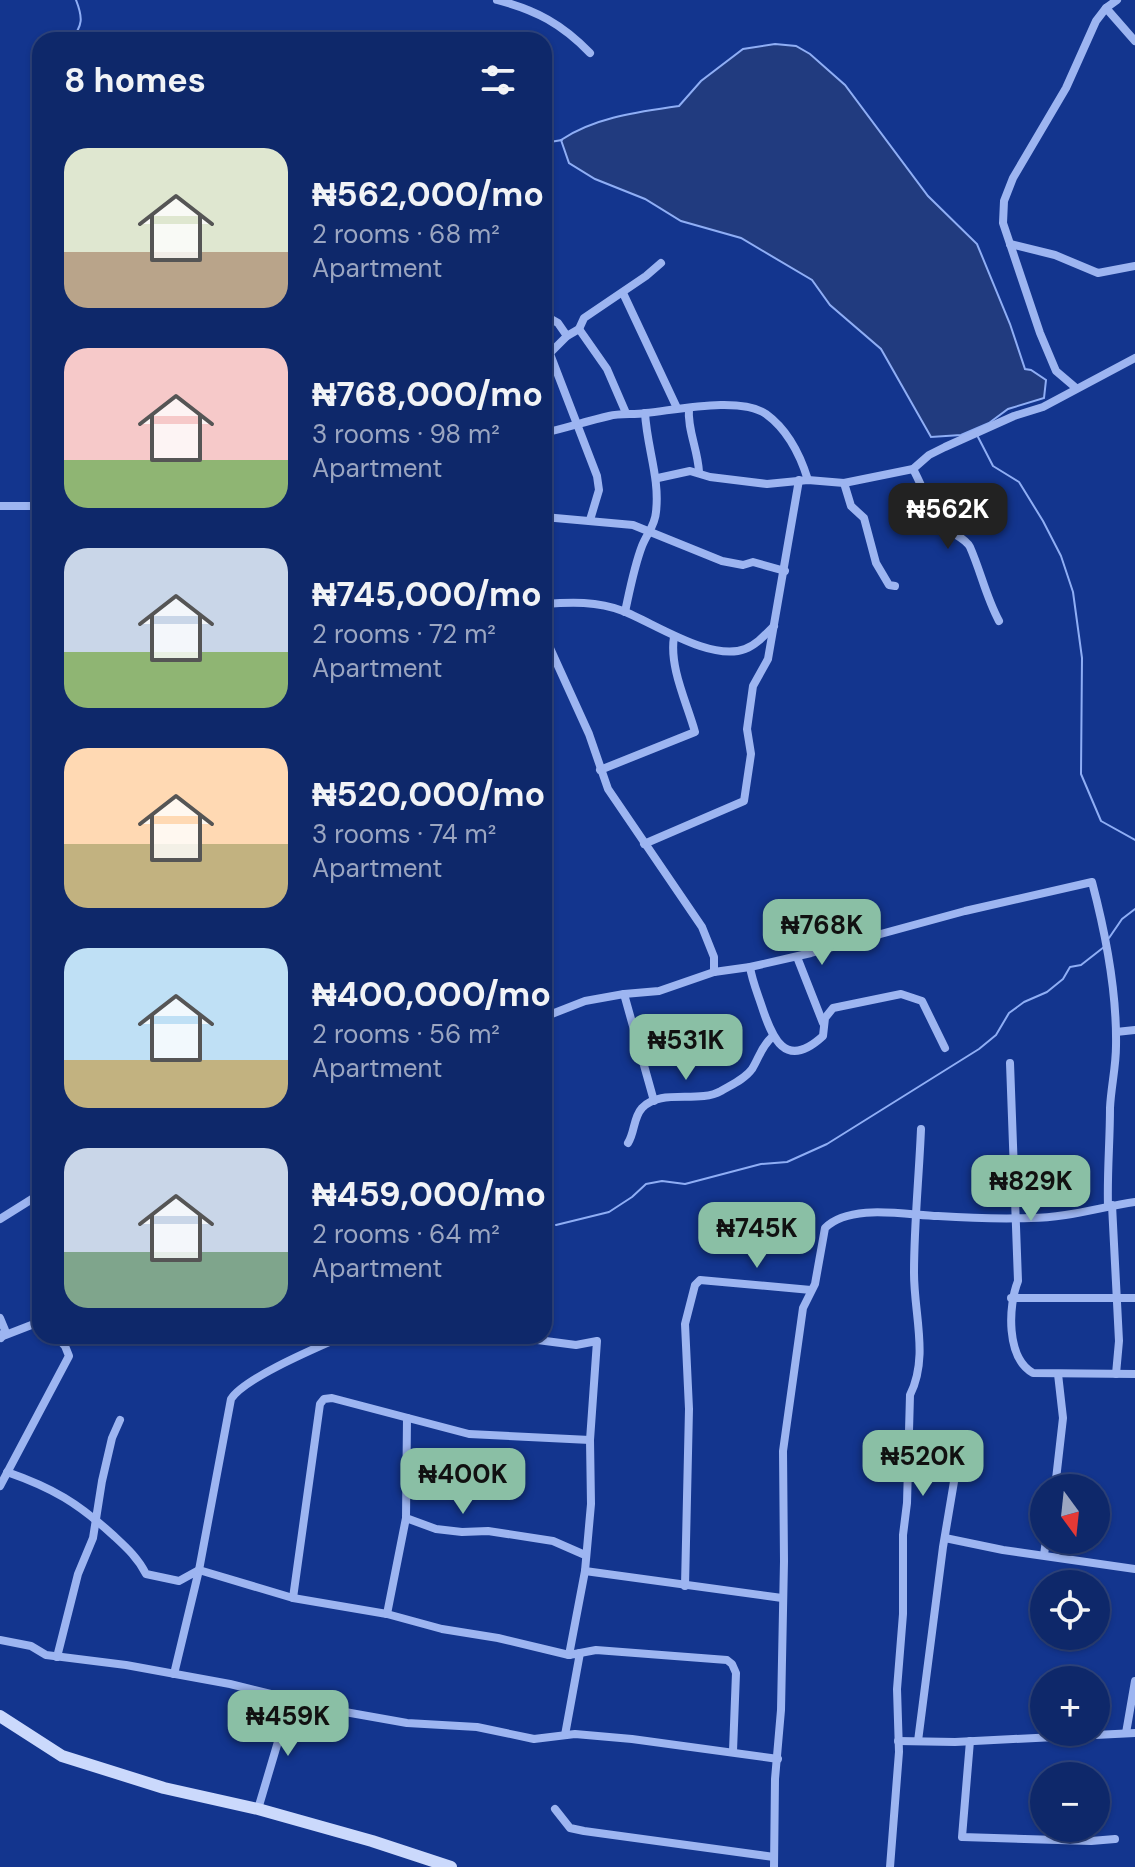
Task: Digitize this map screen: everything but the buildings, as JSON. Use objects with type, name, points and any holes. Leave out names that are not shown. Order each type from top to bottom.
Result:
[{"type":"street","points":[[497,0],[534,11],[573,35],[590,53]]},
{"type":"street","points":[[1076,388],[1056,371],[1003,223],[1004,201],[1066,88],[1096,21],[1117,0]]},
{"type":"street","points":[[1106,8],[1135,41]]},
{"type":"street","points":[[1010,244],[1055,255],[1098,273],[1135,266]]},
{"type":"street","points":[[552,351],[579,329],[584,318],[661,263]]},
{"type":"street","points":[[623,293],[677,408]]},
{"type":"street","points":[[552,320],[567,336]]},
{"type":"street","points":[[579,329],[607,369],[626,413]]},
{"type":"street","points":[[658,478],[690,471],[710,477],[767,484],[804,480],[844,483],[913,469],[929,455],[1043,407],[1134,361]]},
{"type":"street","points":[[552,367],[597,476],[599,490],[590,520]]},
{"type":"street","points":[[552,431],[626,413],[726,405],[763,412],[787,433],[802,461],[804,480],[787,540],[785,571],[768,659],[753,686],[747,729],[751,754],[744,801],[644,844]]},
{"type":"street","points":[[689,408],[699,472]]},
{"type":"street","points":[[625,612],[631,575],[639,562],[643,543],[652,531],[656,514],[658,478],[648,445],[645,413]]},
{"type":"street","points":[[913,469],[934,513],[954,536],[969,545],[982,571],[986,596],[999,621]]},
{"type":"street","points":[[844,483],[851,506],[864,518],[876,563],[889,585],[895,586]]},
{"type":"street","points":[[0,506],[32,506]]},
{"type":"street","points":[[552,518],[633,525],[722,561],[743,565],[753,562],[785,571]]},
{"type":"street","points":[[552,603],[577,601],[625,612],[674,637],[728,653],[755,644],[774,626]]},
{"type":"street","points":[[600,770],[695,732],[678,673],[674,637]]},
{"type":"street","points":[[552,653],[589,734],[608,789],[702,927],[714,957],[714,972]]},
{"type":"street","points":[[552,1014],[585,1001],[659,991],[714,972],[797,957],[965,911],[1092,882],[1115,999],[1111,1133],[1106,1167],[1117,1299],[1119,1341],[1116,1374]]},
{"type":"street","points":[[750,967],[772,1037],[783,1049],[805,1048],[823,1036],[823,1024],[797,957]]},
{"type":"street","points":[[624,994],[654,1101]]},
{"type":"street","points":[[823,1024],[833,1008],[901,994],[922,1001],[945,1048]]},
{"type":"street","points":[[1116,1032],[1135,1030]]},
{"type":"street","points":[[628,1143],[640,1112],[654,1101],[717,1093],[746,1075],[762,1046],[772,1037]]},
{"type":"street","points":[[1010,1063],[1018,1281],[1011,1298],[1014,1347],[1021,1364],[1033,1373],[1135,1374]]},
{"type":"street","points":[[890,1867],[899,1752],[897,1689],[903,1614],[903,1535],[910,1395],[918,1380],[921,1358],[914,1289],[921,1129]]},
{"type":"street","points":[[0,1219],[32,1199]]},
{"type":"street","points":[[555,1809],[570,1828],[774,1862],[786,1420],[803,1308],[815,1284],[823,1232],[830,1222],[846,1216],[889,1212],[1034,1219],[1135,1202]]},
{"type":"street","points":[[685,1586],[689,1409],[685,1324],[695,1285],[700,1280],[811,1290]]},
{"type":"street","points":[[1011,1298],[1135,1298]]},
{"type":"street","points":[[0,1318],[5,1325],[2,1337]]},
{"type":"street","points":[[2,1337],[32,1325]]},
{"type":"street","points":[[552,1342],[576,1345],[597,1341],[590,1440],[591,1504],[585,1571],[569,1655]]},
{"type":"street","points":[[0,1486],[69,1356],[63,1344]]},
{"type":"street","points":[[174,1674],[199,1570],[230,1406],[236,1392],[325,1344]]},
{"type":"street","points":[[1057,1474],[1063,1418],[1058,1374]]},
{"type":"street","points":[[293,1598],[322,1400],[332,1398],[469,1434],[590,1440]]},
{"type":"street","points":[[387,1614],[406,1518],[407,1418]]},
{"type":"street","points":[[57,1657],[78,1574],[93,1538],[102,1481],[112,1438],[120,1420]]},
{"type":"street","points":[[918,1741],[960,1446]]},
{"type":"street","points":[[0,1461],[8,1470],[68,1497],[139,1559],[146,1574],[179,1581],[199,1570],[293,1598],[387,1614],[442,1629],[498,1638],[569,1655],[596,1650],[727,1660],[736,1673],[733,1751]]},
{"type":"street","points":[[406,1518],[436,1529],[488,1531],[553,1541],[585,1555]]},
{"type":"street","points":[[945,1538],[1135,1569]]},
{"type":"street","points":[[585,1571],[782,1598]]},
{"type":"street","points":[[0,1640],[31,1646],[46,1655],[174,1674],[407,1723],[477,1727],[534,1739],[565,1735],[632,1739],[778,1759]]},
{"type":"street","points":[[565,1735],[580,1653]]},
{"type":"street","points":[[898,1741],[970,1741],[1131,1733],[1135,1681]]},
{"type":"street","points":[[258,1809],[277,1736],[291,1698]]},
{"type":"street","points":[[0,1716],[62,1756],[164,1788],[258,1809],[372,1841],[451,1867]]},
{"type":"street","points":[[970,1741],[962,1837],[1115,1839]]},
{"type":"water","points":[[775,44],[796,46],[810,54],[845,85],[928,196],[977,244],[1025,369],[1046,380],[1044,398],[1008,409],[989,423],[961,435],[931,437],[881,349],[830,305],[812,280],[741,238],[681,221],[645,199],[595,179],[569,163],[561,140],[574,132],[618,117],[679,106],[701,81],[743,49]]},
{"type":"waterway","points":[[76,0],[81,21],[77,32]]},
{"type":"waterway","points":[[552,142],[562,140]]},
{"type":"waterway","points":[[977,435],[993,466],[1019,482],[1061,556],[1073,592],[1082,658],[1081,774],[1101,821],[1135,840]]},
{"type":"waterway","points":[[1109,938],[1122,919],[1135,909]]},
{"type":"waterway","points":[[556,1225],[609,1212],[646,1184],[662,1181],[685,1184],[761,1164],[787,1162],[827,1144],[979,1049],[996,1035],[1009,1013],[1047,992],[1063,979],[1070,967],[1081,965],[1104,947]]}]
